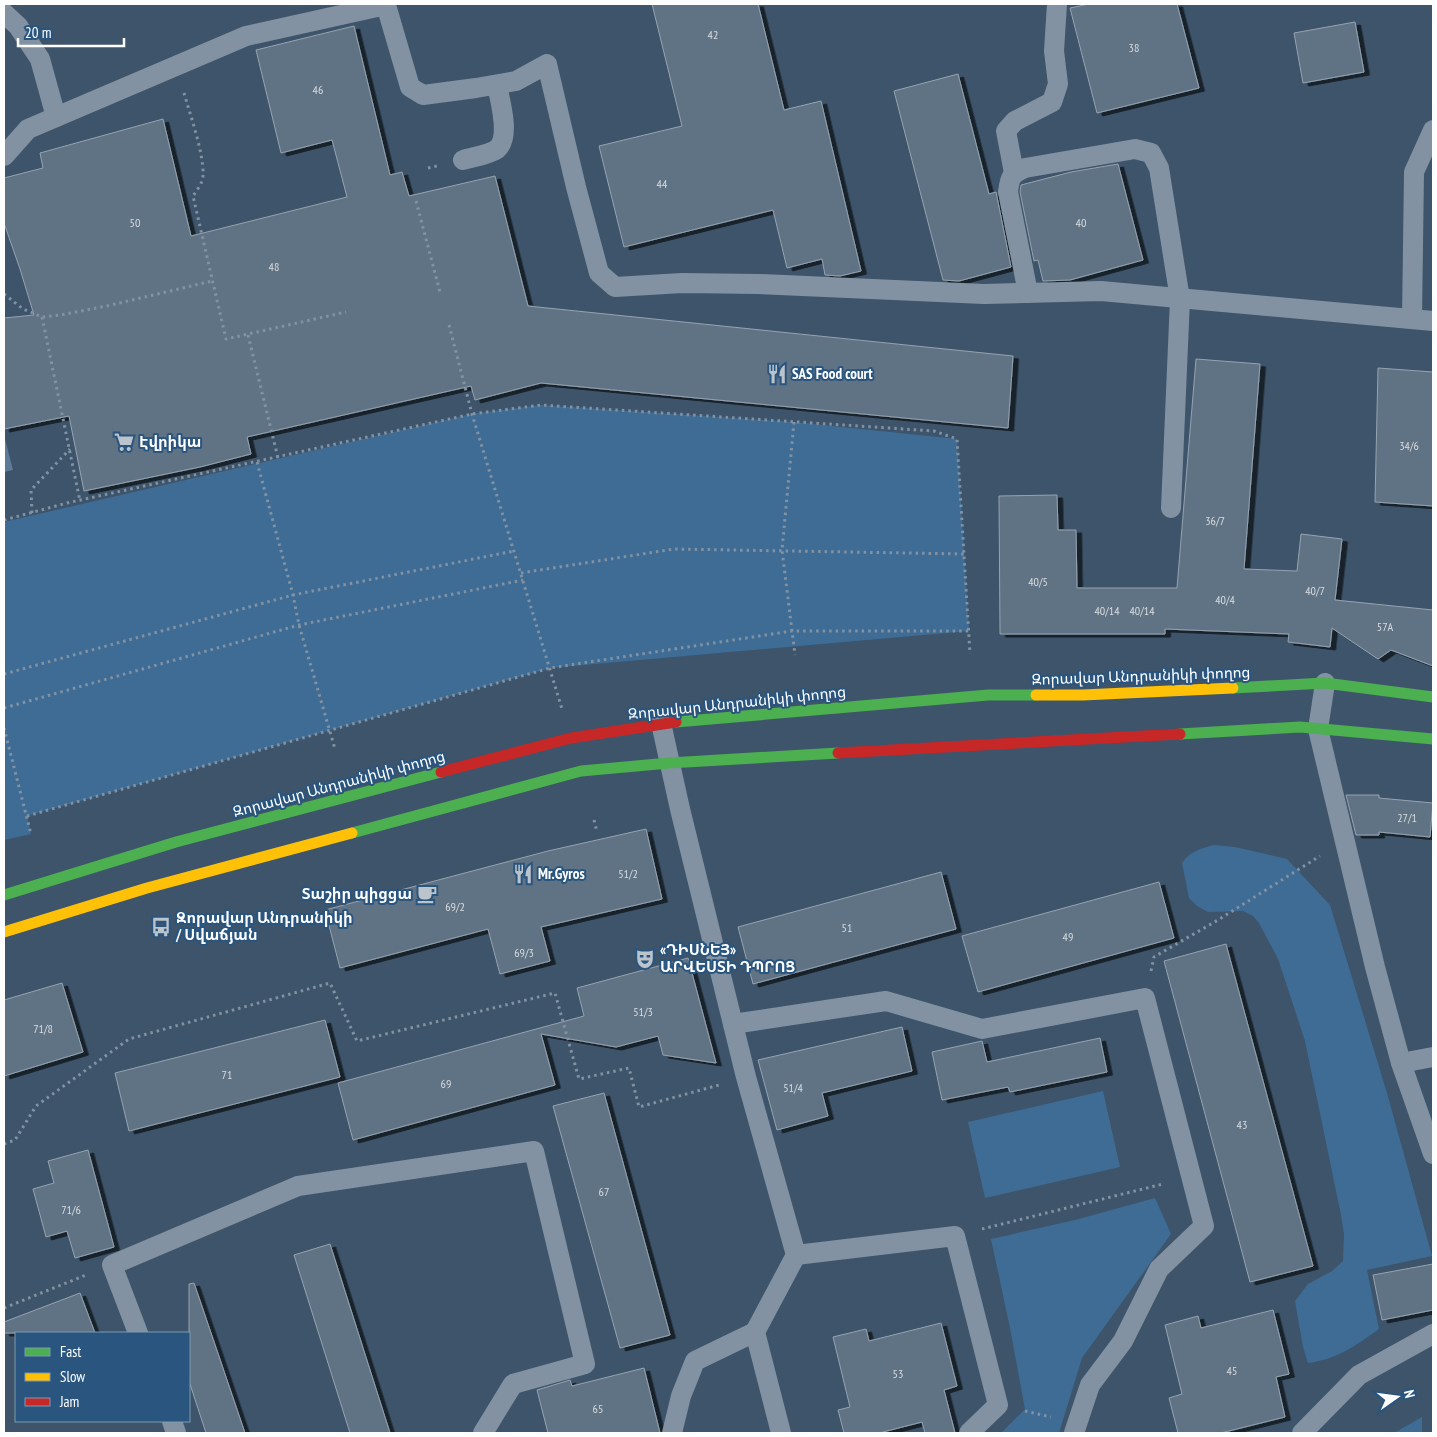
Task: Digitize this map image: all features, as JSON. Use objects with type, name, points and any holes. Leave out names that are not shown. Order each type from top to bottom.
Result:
[{"type":"main road","name":"Զորավար Անդրանիկի փողոց","points":[[4,895],[176,842],[562,740],[661,723],[988,695],[1083,694],[1325,683],[1433,697]]},
{"type":"main road","points":[[4,932],[147,888],[581,771],[670,763],[1290,728],[1433,739]]},
{"type":"lane","points":[[1014,173],[1006,131],[1015,121],[1052,102],[1058,84],[1054,51],[1057,4]]},
{"type":"lane","points":[[4,156],[28,128],[246,36],[386,5],[410,87],[423,95],[497,85],[516,80],[547,64],[576,187],[600,273],[615,287],[701,283],[984,294],[1101,291],[1433,321]]},
{"type":"lane","points":[[4,13],[18,26],[40,59],[56,117]]},
{"type":"lane","points":[[463,160],[496,150],[504,138],[502,108],[497,85]]},
{"type":"lane","points":[[1412,319],[1414,172],[1433,130]]},
{"type":"lane","points":[[1028,293],[1008,192],[1010,179],[1014,173],[1025,168],[1135,149],[1150,153],[1159,168],[1180,299],[1171,508]]},
{"type":"lane","points":[[1325,683],[1318,729],[1344,841],[1401,1063],[1433,1154]]},
{"type":"lane","points":[[661,723],[746,1078],[796,1255],[755,1332],[695,1361],[681,1396],[672,1433]]},
{"type":"lane","points":[[733,1024],[886,1001],[982,1028],[1145,998],[1204,1226],[1159,1269],[1122,1341],[1090,1385],[1076,1428]]},
{"type":"lane","points":[[1401,1063],[1433,1058]]},
{"type":"lane","points":[[138,1332],[112,1265],[298,1186],[534,1151],[585,1364],[513,1384],[482,1433]]},
{"type":"lane","points":[[796,1255],[955,1236],[998,1405],[969,1433]]},
{"type":"lane","points":[[755,1332],[782,1433]]},
{"type":"lane","points":[[1302,1433],[1359,1375],[1433,1334]]},
{"type":"path","points":[[177,66],[202,161],[203,176],[193,196],[226,339],[346,312]]},
{"type":"path","points":[[416,201],[440,292]]},
{"type":"path","points":[[4,294],[23,309],[42,317],[107,306],[212,281]]},
{"type":"path","points":[[42,317],[80,501]]},
{"type":"path","points":[[449,325],[472,414],[555,688]]},
{"type":"path","points":[[248,335],[278,458]]},
{"type":"path","points":[[4,520],[80,501],[472,414],[541,405],[934,431],[957,439],[970,654]]},
{"type":"path","points":[[794,422],[782,550],[795,655]]},
{"type":"path","points":[[32,513],[31,490],[70,449]]},
{"type":"path","points":[[257,462],[293,595],[299,625],[335,749]]},
{"type":"path","points":[[521,573],[674,549],[964,554]]},
{"type":"path","points":[[4,674],[293,595],[514,551]]},
{"type":"path","points":[[4,708],[299,625],[523,580]]},
{"type":"path","points":[[27,816],[550,668],[792,631],[969,631]]},
{"type":"path","points":[[4,728],[31,834]]},
{"type":"path","points":[[4,751],[9,749]]},
{"type":"path","points":[[594,820],[597,832]]},
{"type":"path","points":[[1145,998],[1154,957],[1218,920],[1344,841]]},
{"type":"path","points":[[4,1144],[15,1140],[36,1106],[129,1039],[330,983],[357,1041],[555,993],[579,1079],[629,1068],[639,1108],[746,1078]]},
{"type":"path","points":[[955,1236],[1192,1177]]},
{"type":"path","points":[[4,1308],[112,1265]]},
{"type":"path","points":[[998,1405],[1076,1428]]},
{"type":"shaded area","points":[[541,405],[794,422],[957,439],[969,631],[550,668],[27,816],[31,834],[4,840],[4,522],[472,414]]},
{"type":"shaded area","points":[[4,435],[13,470],[4,472]]},
{"type":"shaded area","points":[[1214,845],[1235,847],[1287,859],[1330,905],[1387,1093],[1432,1256],[1367,1270],[1379,1329],[1346,1351],[1319,1361],[1308,1363],[1303,1347],[1295,1301],[1308,1284],[1332,1271],[1343,1261],[1344,1234],[1341,1215],[1305,1041],[1278,959],[1259,923],[1253,916],[1243,911],[1208,912],[1197,906],[1189,898],[1182,863],[1192,853]]},
{"type":"shaded area","points":[[1103,1091],[1120,1167],[985,1198],[968,1122]]},
{"type":"shaded area","points":[[1155,1198],[1171,1234],[1082,1358],[1059,1433],[1001,1433],[1025,1409],[991,1239],[1075,1220]]},
{"type":"shaded area","points":[[1422,1417],[1422,1433],[1394,1433]]},
{"type":"building","points":[[652,4],[758,4],[784,110],[821,101],[861,271],[840,276],[825,275],[822,259],[787,268],[773,210],[624,247],[599,146],[682,126]]},
{"type":"building","points":[[1089,4],[1177,4],[1199,88],[1097,113],[1070,8]]},
{"type":"building","points":[[1355,22],[1364,72],[1303,83],[1294,33]]},
{"type":"building","points":[[354,26],[390,175],[402,172],[409,196],[495,176],[528,306],[1013,356],[1008,428],[541,383],[475,400],[471,386],[247,437],[251,454],[200,467],[84,491],[69,416],[4,429],[4,318],[34,315],[4,223],[4,178],[43,168],[40,153],[163,119],[191,236],[347,197],[332,140],[281,153],[256,50]]},
{"type":"building","points":[[958,74],[989,194],[996,192],[1011,267],[959,281],[943,280],[894,91]]},
{"type":"building","points":[[1118,164],[1143,260],[1070,280],[1043,281],[1038,260],[1034,261],[1020,192],[1021,185],[1071,172]]},
{"type":"building","points":[[1196,359],[1260,364],[1244,569],[1297,571],[1301,534],[1342,539],[1335,600],[1433,610],[1433,666],[1391,650],[1378,659],[1332,628],[1330,647],[1288,642],[1289,634],[1165,629],[1165,634],[1000,634],[999,496],[1057,495],[1058,530],[1076,530],[1077,588],[1177,588]]},
{"type":"building","points":[[1378,368],[1433,372],[1433,506],[1375,502]]},
{"type":"building","points":[[1346,795],[1379,795],[1379,798],[1433,803],[1430,837],[1379,832],[1379,835],[1356,835]]},
{"type":"building","points":[[646,829],[662,899],[541,927],[550,961],[500,974],[488,929],[340,968],[325,910],[548,851]]},
{"type":"building","points":[[941,872],[956,929],[753,984],[738,927]]},
{"type":"building","points":[[1159,882],[1174,938],[978,992],[962,936]]},
{"type":"building","points":[[1226,944],[1313,1266],[1250,1282],[1164,961]]},
{"type":"building","points":[[688,958],[716,1063],[663,1055],[658,1036],[616,1047],[541,1034],[555,1085],[353,1140],[338,1083],[584,1016],[577,988]]},
{"type":"building","points":[[62,983],[83,1052],[4,1076],[4,1000]]},
{"type":"building","points":[[325,1020],[340,1077],[129,1131],[115,1073]]},
{"type":"building","points":[[902,1027],[912,1071],[822,1093],[828,1116],[777,1130],[758,1060]]},
{"type":"building","points":[[1100,1038],[1107,1072],[1010,1092],[1008,1087],[942,1100],[932,1052],[982,1041],[987,1062]]},
{"type":"building","points":[[604,1093],[670,1335],[620,1348],[553,1106]]},
{"type":"building","points":[[88,1150],[114,1247],[75,1258],[67,1231],[46,1237],[33,1189],[54,1183],[48,1161]]},
{"type":"building","points":[[330,1244],[390,1433],[350,1433],[294,1255]]},
{"type":"building","points":[[1433,1264],[1433,1310],[1382,1320],[1373,1275]]},
{"type":"building","points":[[194,1283],[245,1433],[206,1433],[190,1384],[189,1284]]},
{"type":"building","points":[[80,1293],[95,1332],[4,1333],[4,1322]]},
{"type":"building","points":[[1273,1310],[1289,1374],[1276,1377],[1285,1417],[1221,1433],[1178,1433],[1169,1398],[1182,1394],[1165,1325],[1198,1316],[1201,1328]]},
{"type":"building","points":[[941,1323],[957,1386],[944,1390],[955,1433],[925,1433],[922,1422],[879,1433],[844,1433],[838,1410],[850,1407],[833,1337],[866,1329],[869,1341]]},
{"type":"building","points":[[644,1368],[660,1433],[548,1433],[537,1390],[570,1380],[572,1386]]},
{"type":"traffic: fast","points":[[1233,688],[1325,683],[1433,697]]},
{"type":"traffic: fast","points":[[676,722],[988,695],[1036,695]]},
{"type":"traffic: fast","points":[[1180,734],[1300,727],[1433,739]]},
{"type":"traffic: fast","points":[[352,833],[581,771],[669,763],[838,753]]},
{"type":"traffic: fast","points":[[4,895],[176,842],[441,772]]},
{"type":"traffic: slow","points":[[1036,695],[1083,695],[1233,688]]},
{"type":"traffic: slow","points":[[4,932],[147,888],[352,833]]},
{"type":"traffic: jam","points":[[441,772],[571,738],[676,722]]},
{"type":"traffic: jam","points":[[838,753],[1180,734]]},
{"type":"place","name":"SAS Food court","points":[[777,374]]},
{"type":"place","name":"Էվրիկա","points":[[124,442]]},
{"type":"place","name":"Mr.Gyros","points":[[523,874]]},
{"type":"place","name":"Տաշիր պիցցա","points":[[427,894]]},
{"type":"place","name":"Զորավար Անդրանիկի / Սվաճյան","points":[[161,927]]},
{"type":"place","name":"«ԴԻՍՆԵՅ» ԱՐՎԵՍՏԻ ԴՊՐՈՑ","points":[[645,959]]}]
